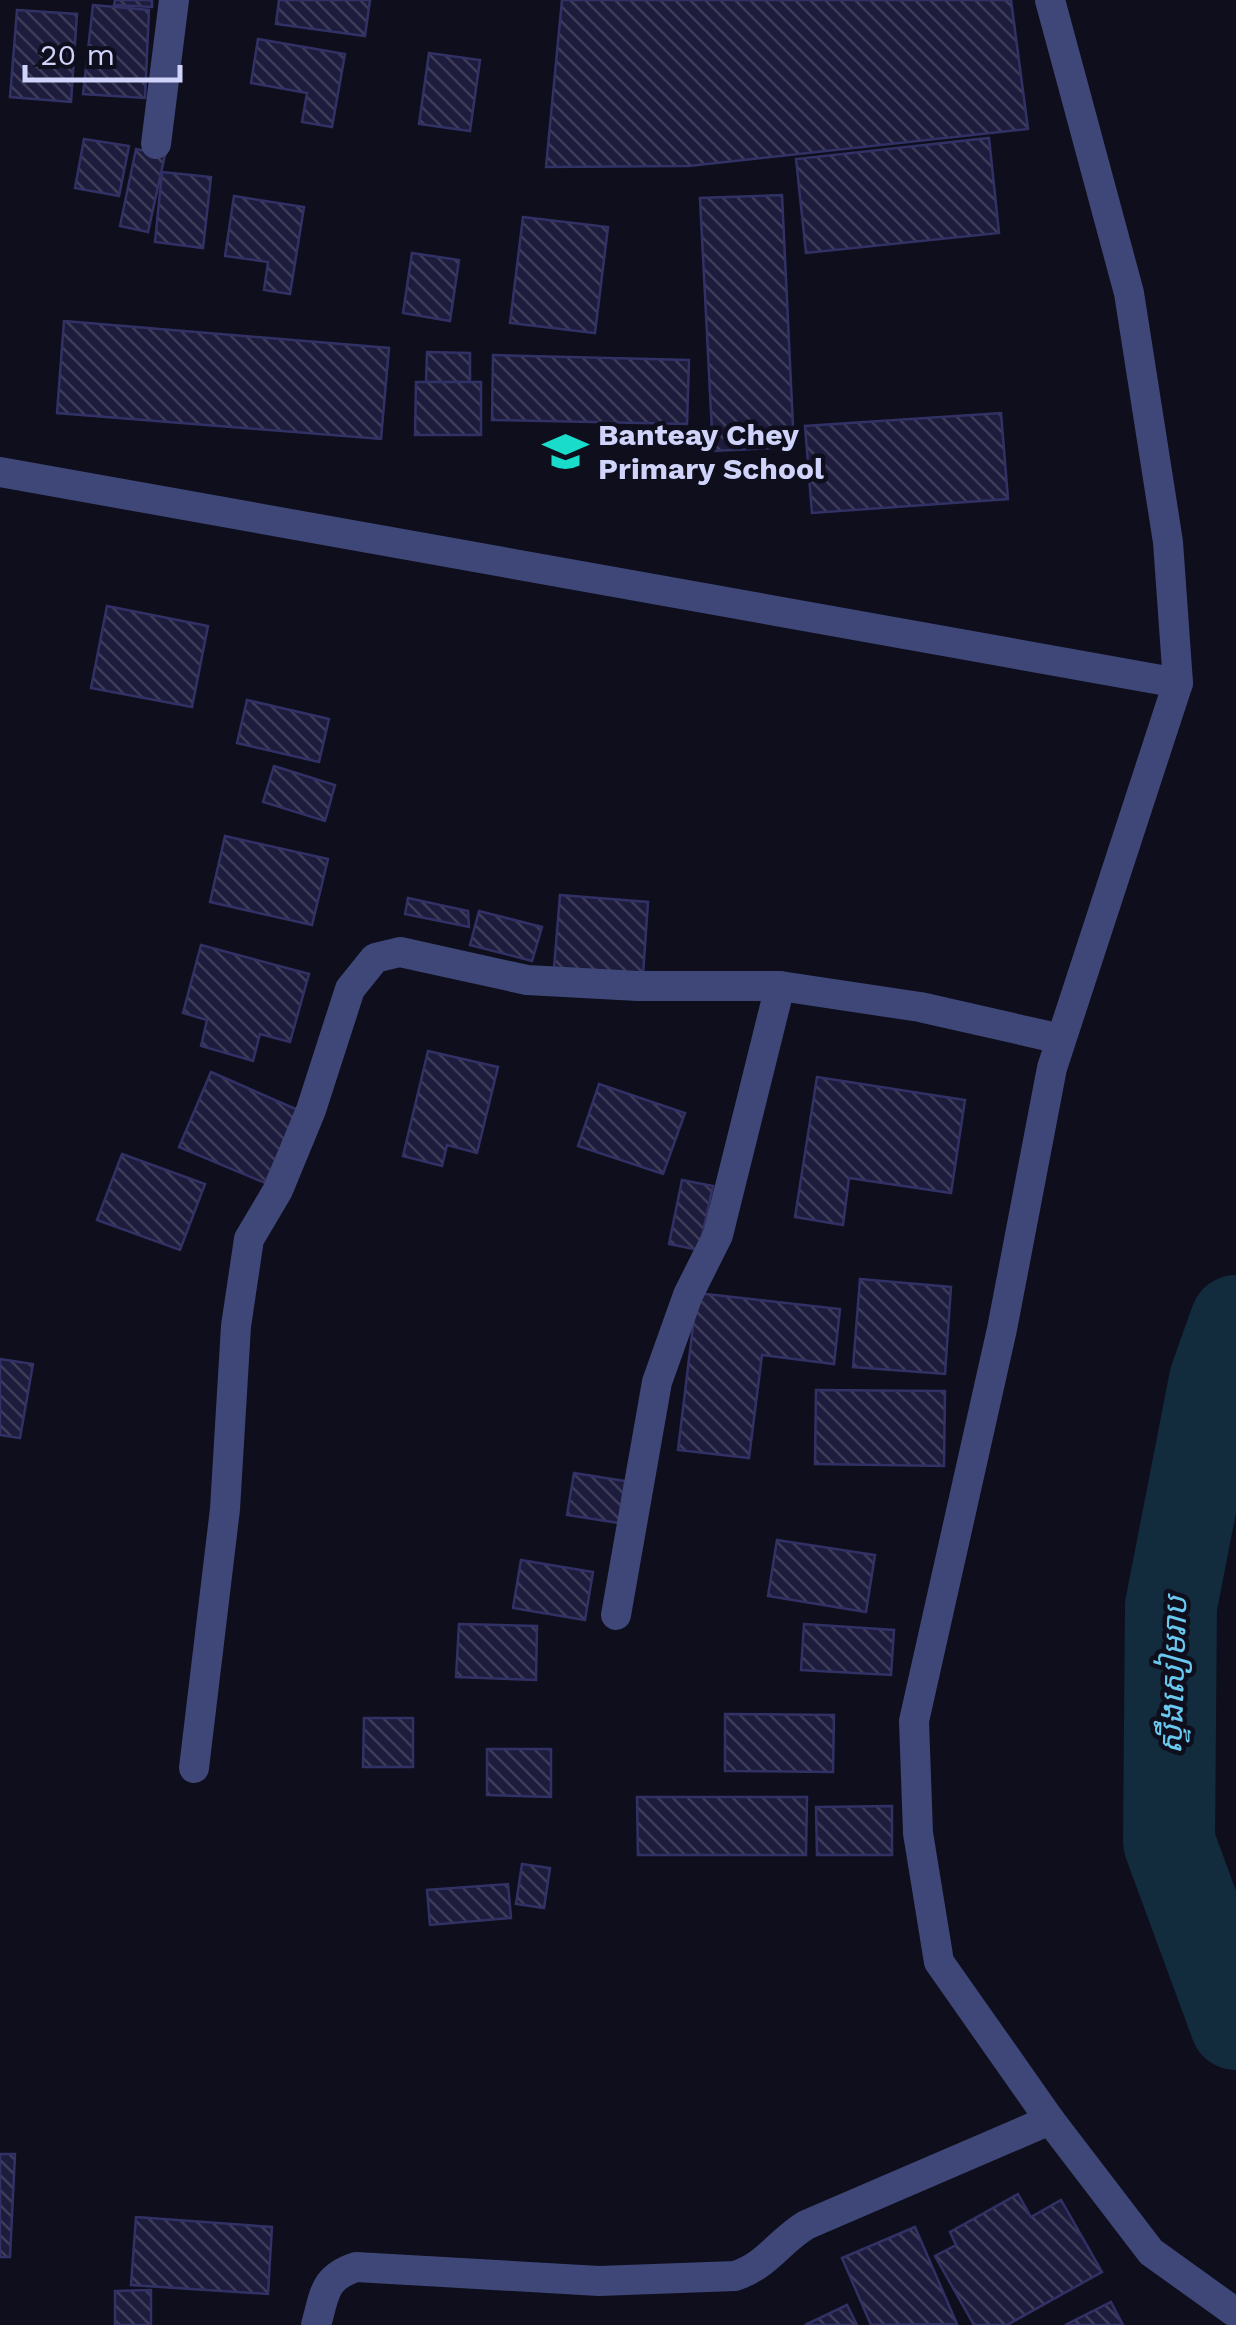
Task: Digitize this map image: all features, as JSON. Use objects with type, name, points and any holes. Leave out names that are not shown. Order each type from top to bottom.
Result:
[{"type":"street","points":[[156,144],[174,0]]},
{"type":"street","points":[[1050,0],[1129,293],[1168,542],[1178,683],[1052,1068],[1002,1329],[914,1721],[918,1833],[940,1962],[1050,2120],[1151,2252],[1236,2313]]},
{"type":"street","points":[[0,472],[1178,683]]},
{"type":"street","points":[[194,1768],[225,1509],[236,1326],[249,1239],[278,1190],[305,1126],[350,990],[375,958],[400,952],[527,980],[638,986],[780,986],[920,1007],[1061,1039]]},
{"type":"street","points":[[616,1614],[657,1382],[688,1295],[718,1235],[780,986]]},
{"type":"street","points":[[316,2325],[326,2288],[336,2274],[356,2267],[599,2281],[736,2276],[756,2269],[806,2225],[1050,2120]]},
{"type":"building","points":[[115,0],[152,0],[152,7],[114,5]]},
{"type":"building","points":[[279,0],[370,0],[365,36],[276,24]]},
{"type":"building","points":[[562,0],[1011,0],[1028,129],[689,166],[546,167]]},
{"type":"building","points":[[93,5],[149,10],[145,98],[83,94]]},
{"type":"building","points":[[17,10],[77,14],[71,102],[10,97]]},
{"type":"building","points":[[258,39],[345,54],[332,127],[302,122],[307,93],[251,83]]},
{"type":"building","points":[[429,53],[480,60],[470,131],[419,124]]},
{"type":"building","points":[[989,138],[999,233],[806,253],[796,159]]},
{"type":"building","points":[[84,139],[129,146],[119,196],[75,188]]},
{"type":"building","points":[[136,149],[165,155],[148,232],[120,226]]},
{"type":"building","points":[[162,172],[211,177],[203,248],[155,242]]},
{"type":"building","points":[[782,195],[794,447],[713,451],[700,198]]},
{"type":"building","points":[[234,196],[304,207],[290,294],[264,290],[268,262],[225,256]]},
{"type":"building","points":[[523,217],[608,227],[595,333],[510,323]]},
{"type":"building","points":[[412,253],[459,260],[450,321],[403,313]]},
{"type":"building","points":[[64,321],[389,348],[381,439],[57,413]]},
{"type":"building","points":[[427,352],[470,353],[470,383],[426,383]]},
{"type":"building","points":[[493,355],[689,360],[687,424],[492,420]]},
{"type":"building","points":[[416,382],[481,382],[481,435],[415,435]]},
{"type":"building","points":[[1001,413],[1008,499],[812,513],[805,426]]},
{"type":"building","points":[[107,606],[208,626],[192,707],[91,688]]},
{"type":"building","points":[[247,700],[329,719],[319,762],[237,743]]},
{"type":"building","points":[[274,766],[335,785],[325,821],[263,802]]},
{"type":"building","points":[[225,836],[328,859],[312,925],[210,902]]},
{"type":"building","points":[[560,895],[648,902],[643,975],[554,968]]},
{"type":"building","points":[[408,898],[468,911],[469,927],[405,914]]},
{"type":"building","points":[[479,911],[542,927],[532,961],[470,945]]},
{"type":"building","points":[[201,945],[309,974],[290,1042],[260,1034],[253,1061],[201,1046],[207,1020],[183,1013]]},
{"type":"building","points":[[428,1051],[498,1067],[477,1153],[447,1145],[442,1166],[403,1156]]},
{"type":"building","points":[[211,1072],[298,1110],[265,1183],[179,1147]]},
{"type":"building","points":[[817,1077],[965,1100],[951,1193],[849,1178],[843,1225],[795,1217]]},
{"type":"building","points":[[599,1084],[685,1113],[663,1174],[578,1146]]},
{"type":"building","points":[[122,1154],[205,1184],[180,1250],[97,1220]]},
{"type":"building","points":[[682,1180],[713,1186],[699,1250],[669,1244]]},
{"type":"building","points":[[860,1279],[951,1287],[945,1374],[853,1367]]},
{"type":"building","points":[[697,1293],[840,1309],[834,1364],[762,1355],[749,1458],[678,1450]]},
{"type":"building","points":[[0,1359],[33,1364],[20,1438],[0,1435]]},
{"type":"building","points":[[816,1390],[945,1391],[944,1466],[815,1464]]},
{"type":"building","points":[[574,1473],[625,1481],[619,1523],[567,1515]]},
{"type":"building","points":[[777,1540],[875,1555],[866,1612],[768,1596]]},
{"type":"building","points":[[521,1560],[593,1572],[585,1620],[513,1608]]},
{"type":"building","points":[[459,1624],[537,1626],[536,1680],[456,1677]]},
{"type":"building","points":[[804,1624],[894,1630],[891,1675],[801,1670]]},
{"type":"building","points":[[725,1714],[834,1715],[833,1772],[725,1771]]},
{"type":"building","points":[[364,1718],[413,1718],[413,1767],[363,1767]]},
{"type":"building","points":[[487,1749],[551,1749],[551,1797],[487,1795]]},
{"type":"building","points":[[637,1797],[807,1797],[806,1855],[638,1855]]},
{"type":"building","points":[[892,1806],[892,1855],[817,1855],[816,1807]]},
{"type":"building","points":[[522,1864],[550,1868],[544,1908],[516,1904]]},
{"type":"building","points":[[508,1884],[511,1918],[430,1925],[427,1890]]},
{"type":"building","points":[[0,2154],[15,2154],[10,2257],[0,2257]]},
{"type":"building","points":[[1018,2194],[1031,2217],[1061,2200],[1102,2272],[1007,2325],[974,2325],[935,2256],[956,2245],[950,2232]]},
{"type":"building","points":[[136,2217],[272,2227],[268,2294],[131,2285]]},
{"type":"building","points":[[915,2227],[957,2324],[871,2325],[842,2258]]},
{"type":"building","points":[[151,2290],[151,2325],[115,2325],[115,2291]]},
{"type":"building","points":[[1111,2302],[1123,2325],[1065,2325]]},
{"type":"building","points":[[847,2305],[857,2325],[805,2325]]},
{"type":"waterway","name":"ស្ទឹងសៀមរាប","points":[[1236,1321],[1215,1380],[1171,1606],[1169,1842],[1236,2024]]},
{"type":"place","name":"Banteay Chey Primary School","points":[[565,452]]}]
